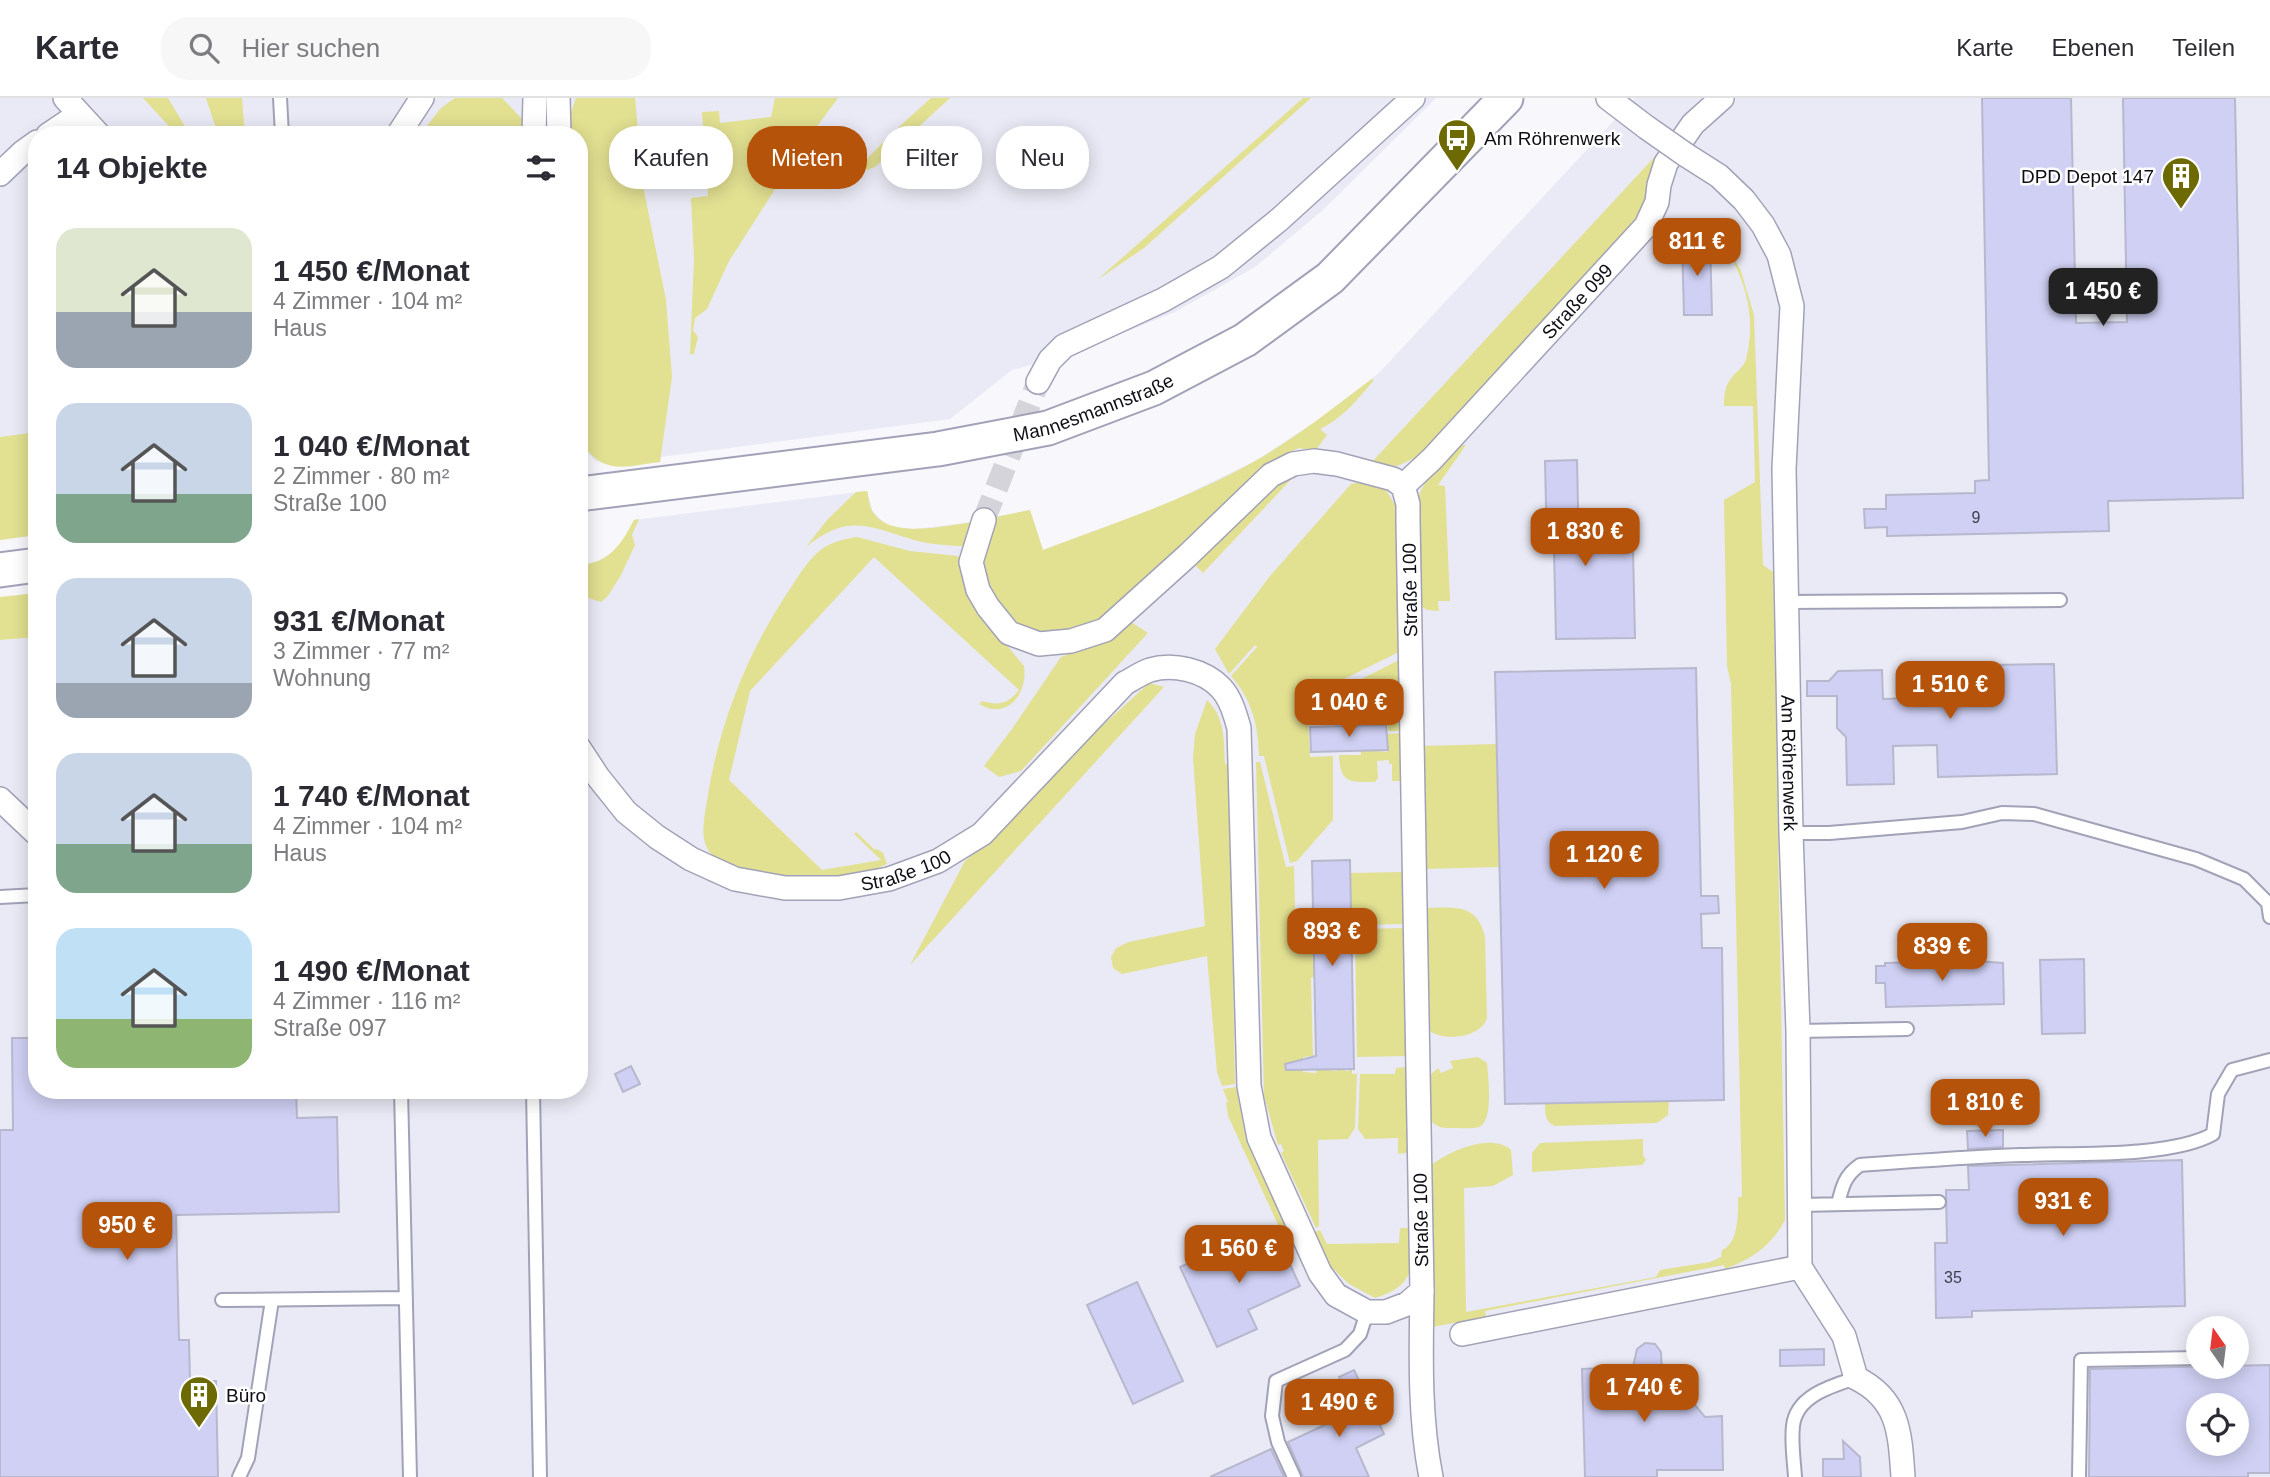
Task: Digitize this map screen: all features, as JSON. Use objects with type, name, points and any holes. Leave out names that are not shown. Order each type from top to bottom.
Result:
[{"type":"main road","name":"Mannesmannstraße","points":[[588,493],[938,449],[1048,428],[1154,388],[1245,340],[1330,278],[1506,98]]},
{"type":"main road","points":[[0,570],[28,566]]},
{"type":"street","points":[[534,126],[535,98]]},
{"type":"street","points":[[558,98],[559,126]]},
{"type":"street","points":[[1038,382],[1050,360],[1064,346],[1163,300],[1221,267],[1280,219],[1413,98]]},
{"type":"street","name":"Am Röhrenwerk","points":[[1608,98],[1718,176],[1744,200],[1763,225],[1779,255],[1792,306],[1784,469],[1798,1031],[1800,1267]]},
{"type":"street","name":"Straße 099","points":[[1403,486],[1432,459],[1646,226],[1657,202],[1666,163],[1693,124],[1722,98]]},
{"type":"street","points":[[405,126],[423,102]]},
{"type":"street","points":[[55,126],[72,106],[91,126]]},
{"type":"street","points":[[0,174],[28,148]]},
{"type":"street","points":[[984,520],[971,562],[978,590],[1009,633],[1039,644],[1071,641],[1105,630],[1271,475],[1293,464],[1314,461],[1337,464],[1393,479],[1403,486]]},
{"type":"street","name":"Straße 100","points":[[588,762],[626,811],[657,837],[691,859],[735,879],[785,888],[839,888],[889,880],[937,861],[982,834],[1125,683],[1149,670],[1172,666],[1198,673],[1221,688],[1234,709],[1239,728],[1249,1086],[1259,1138],[1320,1273],[1336,1295],[1367,1312],[1386,1312],[1407,1304],[1422,1291],[1409,535],[1408,503],[1403,486]]},
{"type":"street","points":[[4,807],[28,827]]},
{"type":"street","points":[[1462,1334],[1800,1267],[1844,1336],[1856,1378],[1873,1386],[1885,1401],[1899,1428],[1903,1477]]},
{"type":"street","points":[[1422,1291],[1421,1339],[1426,1451],[1431,1477]]},
{"type":"lane","points":[[280,98],[282,126]]},
{"type":"lane","points":[[1786,603],[2060,600]]},
{"type":"lane","points":[[1791,833],[1829,833],[1962,822],[2003,813],[2034,814],[2196,859],[2244,879],[2268,903],[2270,917]]},
{"type":"lane","points":[[0,897],[28,895]]},
{"type":"lane","points":[[1798,1031],[1907,1029]]},
{"type":"lane","points":[[1838,1204],[1842,1184],[1850,1171],[1860,1165],[1969,1157],[2147,1151],[2200,1142],[2213,1134],[2218,1094],[2232,1070],[2270,1060]]},
{"type":"lane","points":[[401,1099],[410,1477]]},
{"type":"lane","points":[[533,1099],[540,1477]]},
{"type":"lane","points":[[1800,1205],[1940,1202]]},
{"type":"lane","points":[[222,1300],[406,1298]]},
{"type":"lane","points":[[239,1477],[248,1458],[272,1300]]},
{"type":"lane","points":[[1294,1477],[1278,1442],[1272,1416],[1276,1381],[1345,1350],[1360,1334],[1367,1312]]},
{"type":"lane","points":[[2079,1477],[2081,1360],[2186,1359]]},
{"type":"lane","points":[[1795,1477],[1793,1425],[1799,1409],[1812,1395],[1856,1378]]},
{"type":"shaded area","points":[[0,98],[1436,98],[1323,210],[1255,267],[1175,312],[1069,355],[1012,370],[950,419],[661,457],[660,462],[617,467],[596,461],[588,453],[588,126],[28,126],[28,455],[0,460]]},
{"type":"shaded area","points":[[143,98],[168,98],[185,126],[169,126]]},
{"type":"shaded area","points":[[206,98],[242,98],[244,126],[215,126]]},
{"type":"shaded area","points":[[455,98],[502,98],[524,121],[524,126],[427,126],[441,108]]},
{"type":"shaded area","points":[[576,98],[635,98],[638,126],[609,126],[609,189],[644,189],[666,300],[672,377],[660,462],[613,466],[604,464],[588,451],[588,126],[571,126],[569,118]]},
{"type":"shaded area","points":[[775,98],[838,98],[817,126],[747,126],[747,189],[775,189],[729,261],[707,309],[695,318],[693,330],[698,337],[694,354],[690,354],[694,259],[691,198],[708,196],[708,189],[733,189],[733,126],[703,126],[702,112],[719,111],[720,123],[771,117]]},
{"type":"shaded area","points":[[931,98],[950,98],[920,126],[900,126]]},
{"type":"shaded area","points":[[1303,98],[1311,98],[1144,248],[1097,280]]},
{"type":"shaded area","points":[[1635,98],[2270,98],[2270,1477],[0,1477],[0,640],[28,638],[28,1099],[588,1099],[588,564],[596,564],[612,553],[625,538],[634,520],[867,491],[873,512],[888,526],[914,529],[973,522],[1030,510],[1043,550],[1164,505],[1255,461],[1315,422],[1379,373]]},
{"type":"shaded area","points":[[1698,110],[1636,224],[1419,456],[1397,466],[1371,463]]},
{"type":"shaded area","points":[[881,144],[881,161],[868,170],[867,159]]},
{"type":"shaded area","points":[[1703,217],[1726,245],[1741,271],[1754,315],[1763,565],[1773,572],[1785,1220],[1774,1237],[1760,1250],[1725,1269],[1724,1265],[1485,1311],[1486,1317],[1432,1327],[1429,1167],[1447,1155],[1469,1146],[1492,1143],[1511,1150],[1513,1175],[1493,1186],[1464,1188],[1466,1312],[1656,1277],[1660,1270],[1710,1262],[1721,1257],[1722,1250],[1735,1235],[1738,1197],[1742,1197],[1731,684],[1727,666],[1724,500],[1755,482],[1753,406],[1724,406],[1728,383],[1746,359],[1750,334],[1749,308],[1743,283],[1727,250],[1719,242],[1703,240]]},
{"type":"shaded area","points":[[1374,380],[1349,408],[1320,429],[1327,435],[1315,451],[1299,448],[1281,456],[1107,616],[1084,629],[1037,633],[1021,628],[1008,617],[983,578],[982,561],[995,517],[1030,510],[1043,550],[1151,510],[1230,475],[1315,422]]},
{"type":"shaded area","points":[[28,433],[28,536],[0,540],[0,437]]},
{"type":"shaded area","points":[[1460,445],[1466,445],[1438,485],[1445,486],[1450,601],[1438,601],[1439,611],[1427,610],[1418,604],[1417,501],[1429,477]]},
{"type":"shaded area","points":[[1299,471],[1203,573],[1193,563],[1274,483]]},
{"type":"shaded area","points":[[1366,481],[1384,487],[1398,510],[1401,651],[1334,684],[1338,691],[1401,659],[1403,731],[1388,731],[1387,697],[1378,697],[1378,721],[1382,722],[1383,734],[1377,735],[1377,751],[1387,752],[1387,734],[1402,733],[1404,781],[1392,781],[1392,764],[1389,764],[1389,760],[1377,761],[1378,778],[1375,782],[1353,781],[1344,776],[1339,755],[1361,755],[1359,718],[1308,720],[1310,757],[1333,756],[1333,820],[1297,861],[1290,863],[1264,756],[1259,756],[1257,733],[1249,703],[1231,676],[1257,647],[1255,645],[1229,674],[1215,649],[1270,576],[1351,484]]},
{"type":"shaded area","points":[[867,491],[873,512],[881,521],[892,526],[920,529],[974,522],[969,547],[921,542],[871,527],[847,526],[821,536],[806,547],[827,520],[856,492]]},
{"type":"shaded area","points":[[639,519],[632,535],[635,545],[621,575],[601,602],[588,598],[588,564],[613,551],[634,520]]},
{"type":"shaded area","points":[[857,537],[910,551],[958,556],[962,560],[979,612],[1024,666],[1023,686],[1014,702],[1007,707],[989,708],[979,704],[982,701],[1002,703],[1019,690],[874,557],[750,691],[729,780],[822,870],[881,860],[854,834],[856,832],[875,850],[883,853],[887,864],[848,877],[820,879],[792,878],[729,866],[707,848],[704,824],[718,746],[746,667],[772,618],[806,565],[828,545]]},
{"type":"shaded area","points":[[28,594],[28,638],[0,640],[0,597]]},
{"type":"shaded area","points":[[1131,622],[1148,633],[1021,771],[999,777],[984,766],[1061,657],[1102,642]]},
{"type":"shaded area","points":[[1149,683],[1164,687],[910,965],[965,861],[1004,827],[1090,737]]},
{"type":"shaded area","points":[[1207,700],[1220,721],[1225,764],[1229,764],[1235,1084],[1222,1086],[1217,1072],[1207,956],[1122,974],[1113,968],[1111,957],[1116,948],[1129,942],[1205,926],[1193,758],[1195,734]]},
{"type":"shaded area","points":[[1497,744],[1500,867],[1423,869],[1420,746]]},
{"type":"shaded area","points":[[1256,762],[1260,762],[1286,867],[1294,866],[1296,946],[1314,947],[1315,976],[1311,978],[1313,1056],[1303,1057],[1303,1072],[1316,1073],[1317,1069],[1337,1071],[1345,1068],[1345,1071],[1349,1071],[1352,1068],[1352,1074],[1357,1074],[1355,1128],[1348,1139],[1318,1140],[1319,1226],[1316,1228],[1281,1153],[1284,1151],[1281,1144],[1278,1145],[1264,1096]]},
{"type":"shaded area","points":[[1406,872],[1407,924],[1351,925],[1350,873]]},
{"type":"shaded area","points":[[1424,908],[1454,908],[1470,912],[1481,926],[1485,937],[1487,1018],[1483,1025],[1469,1034],[1441,1036],[1428,1029]]},
{"type":"shaded area","points":[[1407,928],[1409,1056],[1357,1057],[1355,929]]},
{"type":"shaded area","points":[[1478,1057],[1487,1063],[1489,1098],[1484,1123],[1470,1128],[1445,1128],[1436,1125],[1430,1120],[1429,1076],[1438,1068],[1441,1073],[1453,1068],[1450,1061]]},
{"type":"shaded area","points":[[1407,1067],[1410,1152],[1398,1154],[1398,1138],[1365,1139],[1358,1129],[1360,1074],[1395,1074],[1396,1068]]},
{"type":"shaded area","points":[[1236,1087],[1246,1139],[1290,1235],[1284,1238],[1228,1116],[1228,1102],[1223,1089]]},
{"type":"shaded area","points":[[1669,1101],[1668,1115],[1657,1123],[1555,1126],[1547,1120],[1545,1111],[1545,1104]]},
{"type":"shaded area","points":[[1643,1139],[1643,1155],[1646,1160],[1642,1165],[1532,1172],[1532,1153],[1540,1143]]},
{"type":"shaded area","points":[[1400,1228],[1410,1228],[1412,1263],[1409,1272],[1398,1287],[1375,1298],[1349,1284],[1328,1264],[1314,1232],[1320,1230],[1327,1244],[1399,1243]]},
{"type":"building","name":"DPD Depot 147","points":[[1982,98],[2071,98],[2076,323],[2127,322],[2123,98],[2235,98],[2243,498],[2108,501],[2109,531],[1887,536],[1887,527],[1865,528],[1864,509],[1886,509],[1886,495],[1975,493],[1975,481],[1989,480]]},
{"type":"building","points":[[1710,240],[1712,315],[1684,315],[1682,241]]},
{"type":"building","points":[[1577,460],[1579,550],[1633,549],[1635,638],[1556,639],[1554,550],[1547,550],[1545,461]]},
{"type":"building","points":[[2054,664],[2057,774],[1938,777],[1937,745],[1893,746],[1894,784],[1847,785],[1846,737],[1837,728],[1837,696],[1807,696],[1807,681],[1829,681],[1838,671],[1882,670],[1883,699],[1936,697],[1935,666]]},
{"type":"building","points":[[1696,668],[1701,896],[1718,896],[1719,913],[1701,914],[1702,948],[1722,948],[1724,1100],[1505,1104],[1495,672]]},
{"type":"building","points":[[1386,725],[1388,750],[1311,752],[1310,727]]},
{"type":"building","points":[[1350,860],[1354,1069],[1286,1070],[1285,1064],[1316,1056],[1312,861]]},
{"type":"building","points":[[2084,959],[2085,1033],[2042,1034],[2040,960]]},
{"type":"building","points":[[1885,963],[2003,963],[2004,1004],[1886,1007],[1885,983],[1876,983],[1876,966],[1885,966]]},
{"type":"building","points":[[12,1038],[28,1038],[28,1099],[296,1099],[297,1118],[337,1117],[339,1212],[176,1215],[179,1340],[189,1340],[190,1381],[216,1381],[218,1477],[0,1477],[0,1130],[13,1130]]},
{"type":"building","points":[[631,1066],[640,1084],[623,1092],[615,1074]]},
{"type":"building","points":[[2003,1130],[2003,1147],[1968,1149],[1967,1131]]},
{"type":"building","points":[[2182,1160],[2185,1306],[1972,1311],[1972,1317],[1936,1318],[1935,1243],[1947,1243],[1946,1190],[1969,1190],[1968,1166]]},
{"type":"building","points":[[1274,1230],[1300,1286],[1248,1310],[1257,1329],[1217,1347],[1180,1267],[1220,1249],[1223,1254]]},
{"type":"building","points":[[1137,1282],[1183,1381],[1133,1404],[1087,1305]]},
{"type":"building","points":[[1645,1343],[1655,1344],[1661,1352],[1663,1396],[1686,1398],[1705,1417],[1722,1416],[1723,1470],[1657,1470],[1657,1477],[1585,1477],[1582,1369],[1633,1367],[1637,1349]]},
{"type":"building","points":[[1824,1349],[1824,1365],[1780,1366],[1780,1350]]},
{"type":"building","points":[[2249,1365],[2270,1365],[2270,1473],[2248,1473],[2248,1477],[2089,1477],[2090,1369],[2186,1367],[2186,1379],[2249,1379]]},
{"type":"building","points":[[1354,1370],[1384,1434],[1356,1448],[1369,1477],[1303,1477],[1288,1442],[1355,1411],[1339,1377]]},
{"type":"building","points":[[1843,1441],[1860,1457],[1861,1477],[1823,1477],[1823,1459],[1844,1459]]},
{"type":"building","points":[[1271,1449],[1284,1477],[1210,1477]]},
{"type":"tunnel","points":[[984,520],[1038,382]]},
{"type":"place","name":"Am Röhrenwerk","points":[[1457,172]]},
{"type":"place","name":"DPD Depot 147","points":[[2181,210]]},
{"type":"place","name":"Büro","points":[[199,1429]]}]
